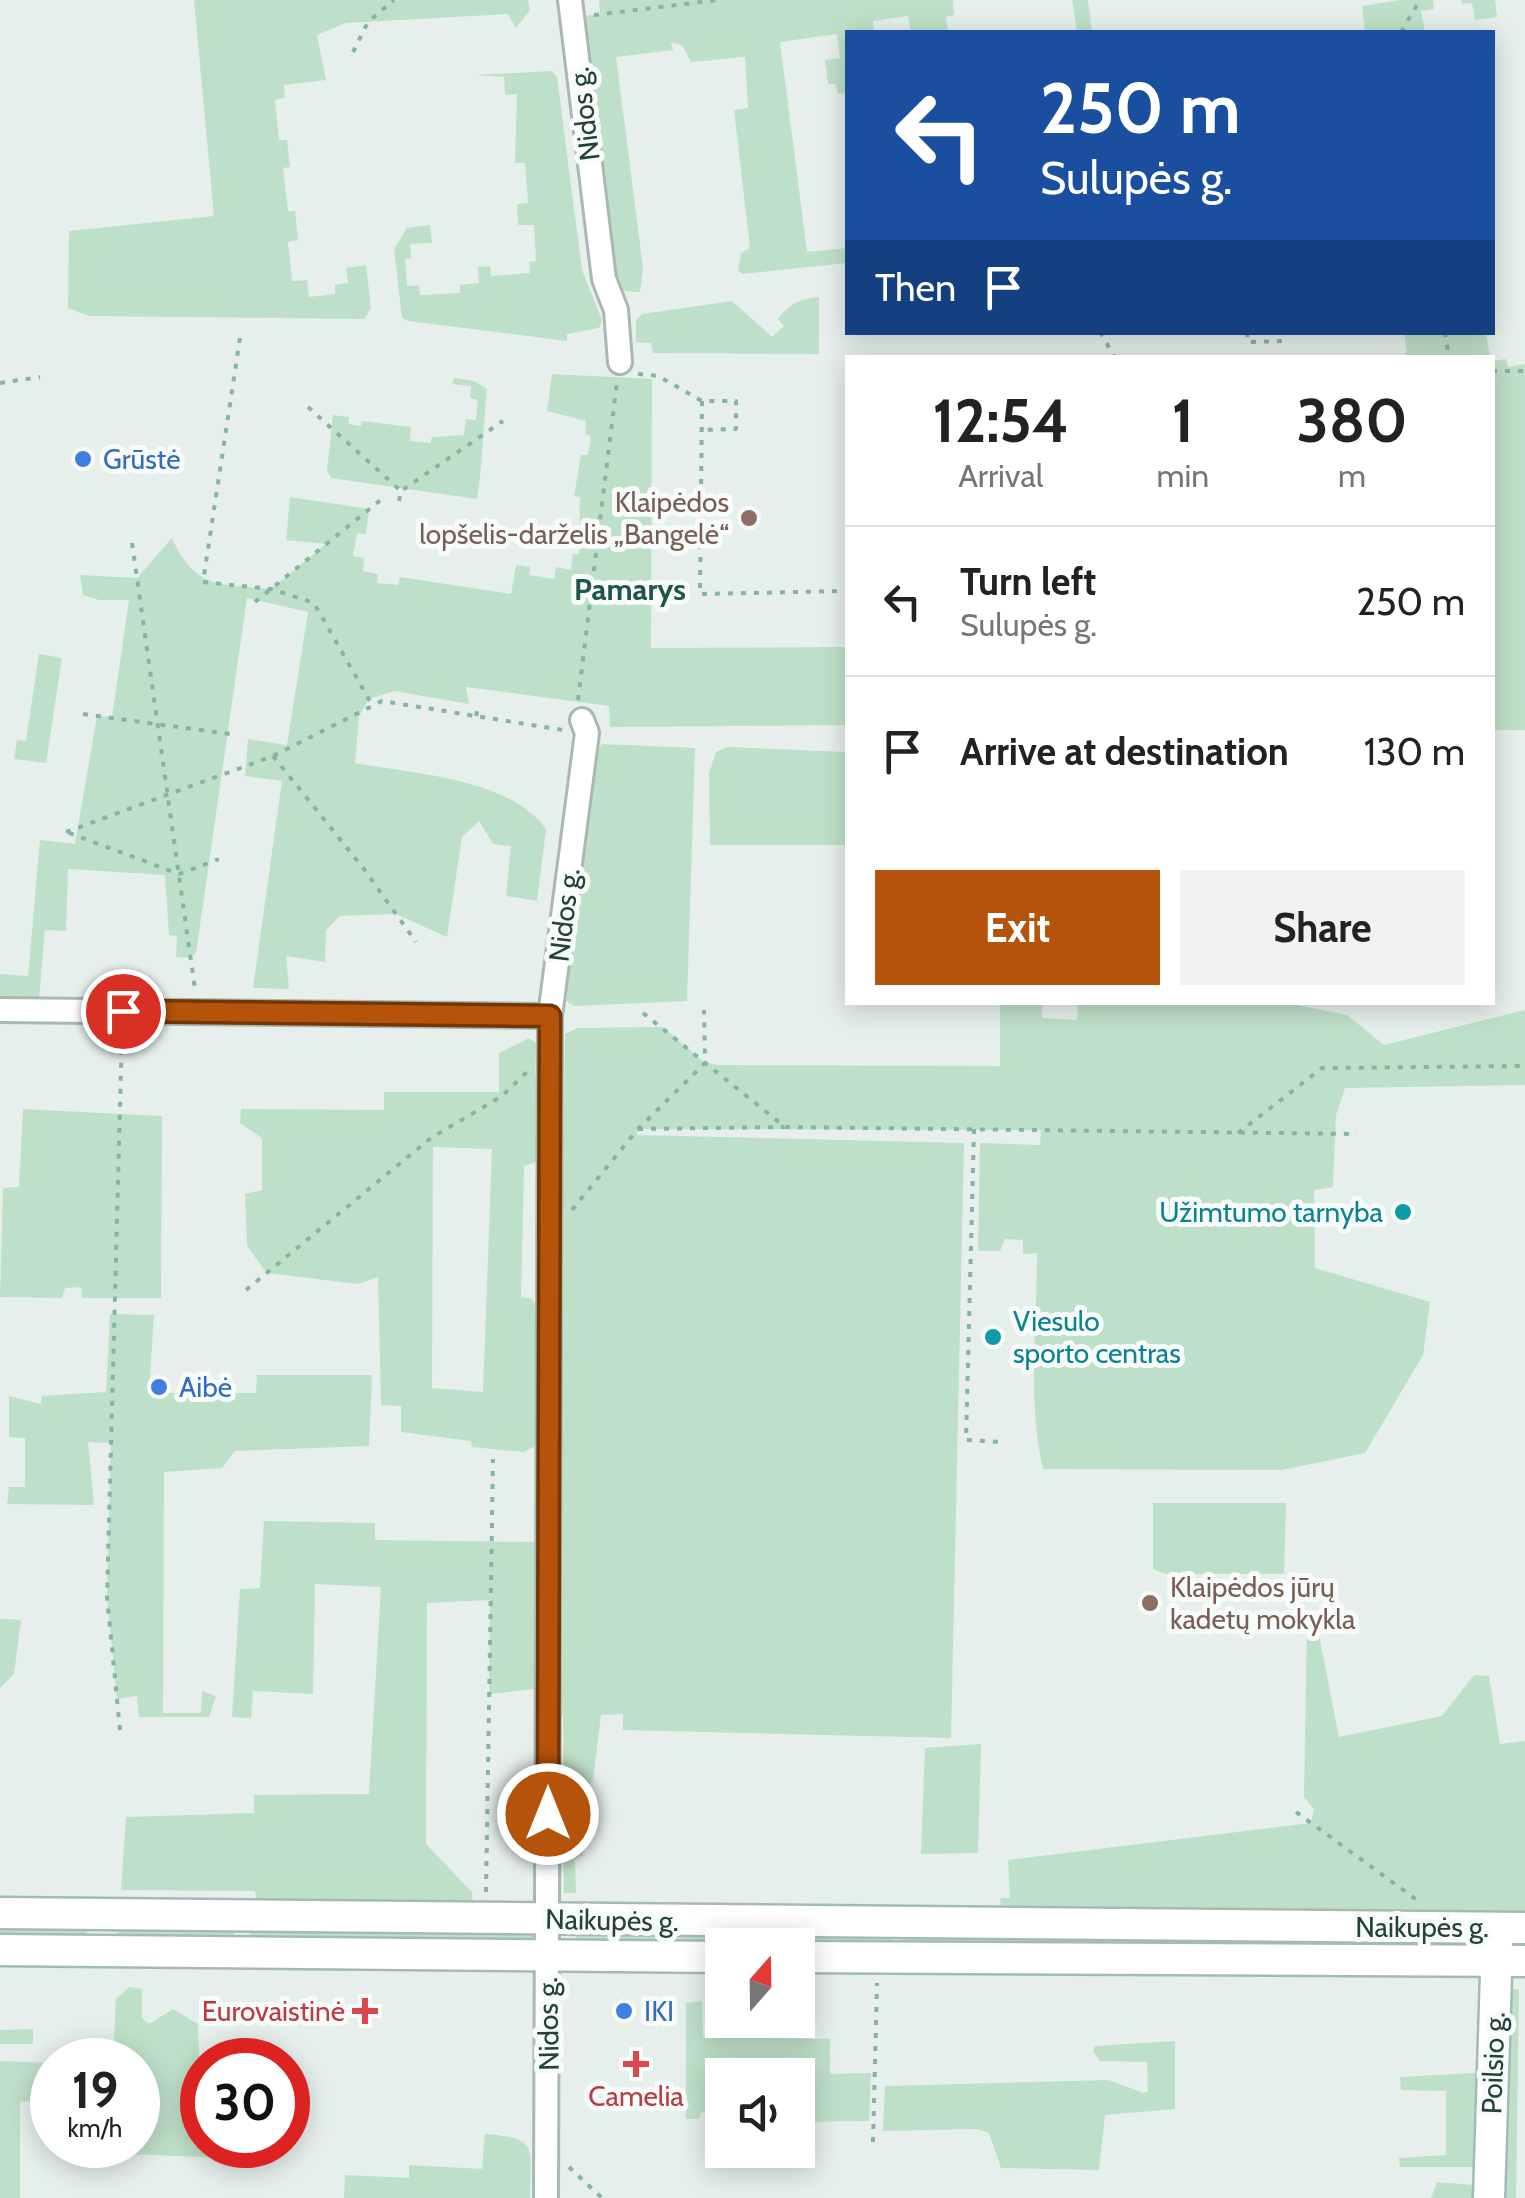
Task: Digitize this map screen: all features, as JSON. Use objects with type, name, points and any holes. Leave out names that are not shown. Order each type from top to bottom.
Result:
[{"type":"street","name":"Nidos g.","points":[[571,9],[604,279],[616,310],[619,368]]},
{"type":"street","name":"Nidos g.","points":[[546,2198],[550,1016],[584,726]]},
{"type":"street","points":[[0,1010],[550,1016]]},
{"type":"street","name":"Naikupės g.","points":[[0,1913],[1511,1928]]},
{"type":"street","points":[[108,1951],[109,1914]]},
{"type":"street","name":"Poilsio g.","points":[[1489,2198],[1511,1928]]},
{"type":"street","name":"Naikupės g.","points":[[0,1950],[705,1957]]},
{"type":"street","name":"Naikupės g.","points":[[815,1958],[1511,1961]]},
{"type":"path","points":[[380,0],[385,8]]},
{"type":"path","points":[[352,52],[368,22],[394,0]]},
{"type":"path","points":[[571,9],[718,0]]},
{"type":"path","points":[[1402,30],[1420,0]]},
{"type":"path","points":[[1247,335],[1248,342],[1283,341]]},
{"type":"path","points":[[240,338],[203,582],[271,590],[314,604],[372,705]]},
{"type":"path","points":[[219,859],[178,874],[66,832],[168,798],[273,756],[382,701],[476,716],[584,726],[578,700],[619,368],[658,376],[702,400],[736,401],[736,430],[702,430]]},
{"type":"path","points":[[1495,371],[1525,371]]},
{"type":"path","points":[[0,384],[40,376]]},
{"type":"path","points":[[702,400],[700,594],[845,591]]},
{"type":"path","points":[[308,407],[401,491]]},
{"type":"path","points":[[398,501],[401,491],[502,422]]},
{"type":"path","points":[[255,602],[383,498]]},
{"type":"path","points":[[132,543],[198,1012]]},
{"type":"path","points":[[476,716],[479,704]]},
{"type":"path","points":[[83,714],[236,735]]},
{"type":"path","points":[[273,756],[364,869],[416,942]]},
{"type":"path","points":[[547,1241],[638,1129],[706,1063],[704,1010]]},
{"type":"path","points":[[120,1730],[107,1597],[123,1011]]},
{"type":"path","points":[[643,1012],[784,1127]]},
{"type":"path","points":[[1238,1133],[1322,1068],[1525,1066]]},
{"type":"path","points":[[246,1290],[430,1138],[502,1096],[527,1069],[550,1067]]},
{"type":"path","points":[[638,1129],[784,1127],[1357,1134]]},
{"type":"path","points":[[974,1129],[966,1440],[1001,1442]]},
{"type":"path","points":[[486,1892],[493,1459]]},
{"type":"path","points":[[1296,1812],[1420,1903]]},
{"type":"path","points":[[872,2142],[878,1958]]},
{"type":"path","points":[[566,2165],[602,2198]]},
{"type":"green space","points":[[194,0],[528,0],[530,10],[516,28],[508,14],[346,23],[317,35],[326,80],[284,85],[285,98],[275,100],[279,140],[287,140],[290,167],[283,168],[288,211],[295,211],[298,240],[288,242],[292,281],[307,280],[309,297],[335,294],[335,285],[348,283],[346,268],[366,265],[371,308],[364,319],[89,316],[68,308],[69,231],[214,216]]},
{"type":"green space","points":[[599,0],[953,0],[954,15],[946,17],[948,30],[911,30],[908,16],[873,21],[874,30],[845,30],[845,93],[838,94],[836,84],[828,84],[825,60],[840,58],[837,34],[780,42],[807,252],[845,248],[845,263],[743,274],[738,271],[741,253],[750,248],[734,110],[748,108],[745,57],[691,62],[682,45],[671,42],[673,50],[616,57],[643,268],[640,292],[620,291],[613,277],[583,16],[600,14]]},
{"type":"green space","points":[[1072,0],[1088,0],[1092,30],[1077,30]]},
{"type":"green space","points":[[1433,0],[1434,9],[1421,11],[1425,30],[1365,30],[1362,6]]},
{"type":"green space","points":[[1461,0],[1495,0],[1497,17],[1475,20],[1472,3],[1462,4]]},
{"type":"green space","points":[[552,71],[557,77],[582,270],[602,320],[599,328],[567,334],[567,341],[402,318],[394,249],[407,228],[430,225],[432,243],[410,244],[411,258],[405,259],[407,286],[419,285],[420,295],[460,293],[460,285],[479,283],[478,267],[490,266],[491,276],[530,273],[529,262],[536,261],[534,225],[518,225],[517,204],[528,203],[525,163],[515,163],[517,94],[505,95],[504,77],[475,75]]},
{"type":"green space","points":[[819,297],[819,354],[653,353],[651,343],[636,342],[636,321],[642,314],[732,301],[772,337],[784,326],[778,319],[787,309],[801,300]]},
{"type":"green space","points":[[1404,335],[1486,335],[1490,355],[1403,355],[1407,352]]},
{"type":"green space","points":[[1506,359],[1508,367],[1525,364],[1525,730],[1495,730],[1495,361]]},
{"type":"green space","points":[[552,374],[652,379],[651,648],[845,647],[845,725],[610,727],[609,706],[466,687],[469,704],[394,691],[369,699],[359,716],[355,763],[431,775],[485,789],[530,812],[546,829],[537,901],[506,896],[511,846],[493,844],[479,821],[462,837],[447,937],[396,914],[340,916],[326,930],[325,962],[286,956],[289,989],[253,988],[282,781],[245,776],[248,739],[287,745],[308,612],[247,598],[196,953],[190,958],[176,957],[177,936],[169,935],[165,875],[68,869],[66,931],[45,930],[39,999],[0,999],[0,974],[28,976],[40,840],[75,844],[97,716],[112,717],[129,600],[99,600],[83,595],[80,575],[137,578],[172,538],[200,576],[223,584],[271,589],[326,544],[286,540],[290,497],[369,509],[366,534],[357,533],[353,556],[364,558],[363,571],[378,574],[377,583],[398,585],[400,577],[511,594],[516,565],[530,567],[529,575],[554,579],[556,567],[571,570],[573,554],[579,554],[580,497],[574,496],[581,455],[588,455],[591,436],[585,434],[586,421],[547,411]]},
{"type":"green space","points":[[454,378],[474,381],[487,389],[477,499],[331,478],[327,471],[333,415],[349,417],[349,424],[361,426],[362,421],[411,427],[410,441],[430,443],[432,437],[464,435],[466,419],[476,420],[478,400],[470,398],[471,386],[452,384]]},
{"type":"green space","points":[[39,654],[62,658],[46,763],[14,759],[17,740],[26,741]]},
{"type":"green space","points":[[602,744],[695,748],[687,1001],[574,1006],[565,1000],[594,754]]},
{"type":"green space","points":[[727,747],[845,752],[845,845],[710,845],[709,773],[716,752]]},
{"type":"green space","points":[[1000,1005],[1042,1005],[1042,1018],[1077,1020],[1078,1005],[1297,1005],[1347,1015],[1384,1045],[1525,1010],[1525,1085],[1345,1088],[1336,1115],[1333,1187],[1314,1190],[1315,1268],[1430,1302],[1423,1355],[1365,1453],[1282,1470],[1043,1469],[1034,1388],[1037,1253],[1023,1254],[1023,1240],[1005,1239],[1000,1251],[978,1251],[980,1143],[1040,1145],[1041,1130],[638,1129],[637,1135],[964,1143],[951,1738],[623,1730],[623,1714],[601,1715],[593,1780],[583,1792],[583,1856],[575,1859],[576,1893],[564,1893],[563,1716],[556,1716],[565,1034],[577,1028],[663,1027],[705,1063],[719,1065],[1000,1066]]},
{"type":"green space","points":[[529,1038],[536,1043],[535,1074],[542,1074],[539,1161],[524,1166],[521,1297],[532,1299],[540,1313],[539,1444],[524,1452],[472,1447],[471,1441],[401,1432],[401,1406],[381,1405],[378,1277],[358,1284],[267,1273],[247,1246],[245,1194],[262,1190],[262,1138],[240,1123],[241,1109],[384,1110],[384,1092],[499,1092],[499,1053]],"holes":[[[433,1147],[492,1149],[483,1392],[432,1388]]]},
{"type":"green space","points":[[23,1109],[162,1116],[161,1298],[82,1298],[81,1287],[65,1288],[62,1298],[0,1297],[3,1188],[19,1187]]},
{"type":"green space","points":[[110,1314],[154,1315],[149,1393],[256,1393],[257,1375],[372,1375],[369,1446],[235,1451],[222,1468],[164,1472],[163,1713],[201,1713],[202,1691],[216,1696],[209,1717],[139,1717],[137,1696],[117,1699],[107,1597],[111,1443],[88,1442],[94,1505],[7,1504],[9,1487],[25,1487],[25,1438],[9,1437],[9,1396],[41,1404],[42,1396],[106,1392]]},
{"type":"green space","points":[[1153,1503],[1286,1503],[1284,1574],[1166,1574],[1153,1569]]},
{"type":"green space","points":[[264,1521],[375,1523],[375,1540],[538,1542],[534,1689],[489,1694],[490,1600],[427,1603],[426,1844],[472,1892],[473,1907],[257,1905],[255,1891],[121,1890],[126,1817],[254,1813],[254,1795],[369,1794],[381,1587],[315,1584],[313,1694],[253,1691],[251,1718],[232,1717],[240,1589],[260,1588]]},
{"type":"green space","points":[[0,1619],[21,1620],[14,1674],[0,1688]]},
{"type":"green space","points":[[1316,1620],[1339,1737],[1442,1716],[1474,1675],[1489,1676],[1500,1744],[1525,1741],[1525,1916],[1002,1915],[1000,1898],[1010,1898],[1008,1860],[1311,1823],[1314,1809],[1304,1797],[1307,1621]]},
{"type":"green space","points":[[981,1744],[978,1853],[921,1854],[925,1748]]},
{"type":"green space","points":[[0,1926],[89,1929],[83,1939],[0,1938]]},
{"type":"green space","points":[[236,1927],[233,1938],[114,1936],[124,1928]]},
{"type":"green space","points":[[249,1928],[532,1932],[534,1937],[527,1941],[249,1940]]},
{"type":"green space","points":[[576,1930],[705,1931],[705,1944],[576,1943]]},
{"type":"green space","points":[[815,1932],[891,1933],[891,1945],[815,1945]]},
{"type":"green space","points":[[902,1933],[1483,1940],[1485,1948],[902,1946]]},
{"type":"green space","points":[[129,1987],[142,1989],[142,2018],[149,2024],[173,2009],[198,2024],[198,2038],[180,2038],[180,2156],[160,2155],[160,2038],[114,2038],[116,1999]]},
{"type":"green space","points":[[1506,1987],[1519,1990],[1516,2198],[1502,2198]]},
{"type":"green space","points":[[702,2001],[705,2038],[830,2039],[830,2074],[871,2073],[869,2121],[815,2122],[815,2058],[705,2058],[705,2113],[701,2112],[699,2119],[686,2119],[686,2003]]},
{"type":"green space","points":[[33,2029],[33,2038],[30,2044],[0,2044],[0,2030]]},
{"type":"green space","points":[[1175,2041],[1175,2109],[1105,2115],[1099,2170],[1001,2168],[989,2133],[978,2129],[883,2131],[885,2086],[1108,2080],[1144,2093],[1148,2091],[1147,2062],[1100,2061],[1093,2051],[1095,2046]]},
{"type":"green space","points":[[0,2061],[30,2062],[30,2101],[20,2102],[20,2198],[0,2198]]},
{"type":"green space","points":[[1482,2075],[1480,2162],[1473,2167],[1400,2167],[1399,2158],[1446,2155],[1446,2091],[1401,2090],[1400,2077]]},
{"type":"green space","points":[[485,2134],[524,2143],[531,2157],[530,2198],[344,2198],[345,2175],[409,2178],[409,2165],[482,2169]]},
{"type":"green space","points":[[1437,2182],[1473,2185],[1480,2198],[1431,2198]]},
{"type":"place","name":"Grūstė","points":[[83,459]]},
{"type":"place","name":"Klaipėdos lopšelis-darželis „Bangelė“","points":[[749,518]]},
{"type":"place","name":"Užimtumo tarnyba","points":[[1403,1212]]},
{"type":"place","name":"Viesulo sporto centras","points":[[993,1337]]},
{"type":"place","name":"Aibė","points":[[159,1387]]},
{"type":"place","name":"Klaipėdos jūrų kadetų mokykla","points":[[1150,1603]]},
{"type":"place","name":"Eurovaistinė","points":[[365,2011]]},
{"type":"place","name":"IKI","points":[[624,2011]]},
{"type":"place","name":"Camelia","points":[[636,2064]]},
{"type":"district","name":"Pamarys","points":[[630,590]]},
{"type":"route","points":[[123,1011],[550,1016],[548,1814]]}]
